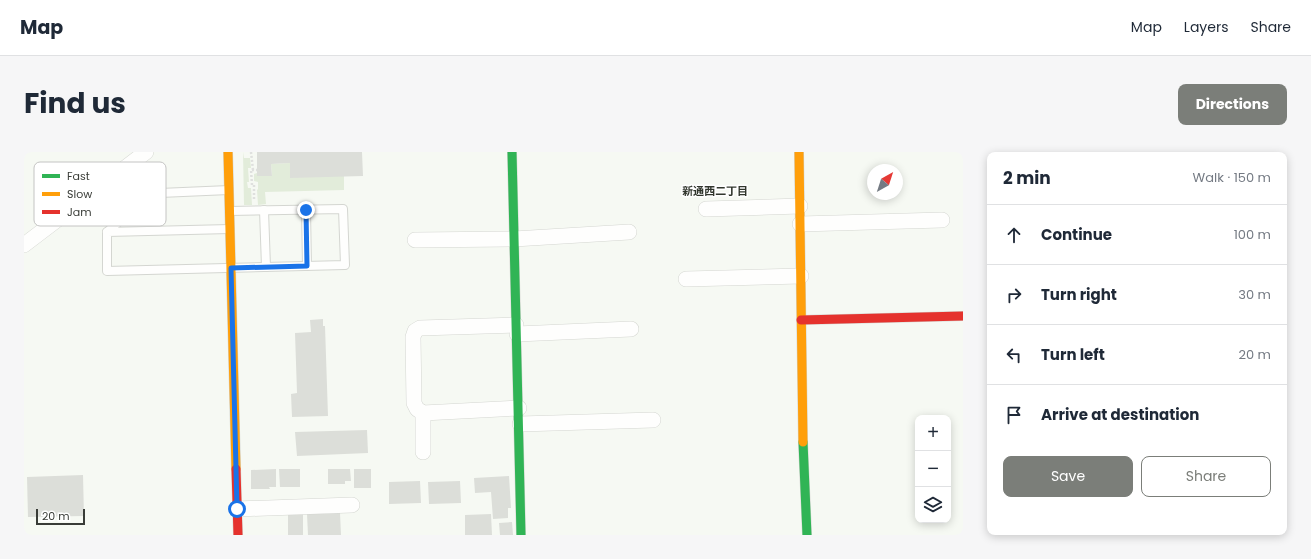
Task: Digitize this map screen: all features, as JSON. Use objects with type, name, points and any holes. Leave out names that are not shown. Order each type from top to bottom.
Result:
[{"type":"street","points":[[133,162],[146,152]]},
{"type":"street","points":[[228,152],[238,535]]},
{"type":"street","points":[[512,152],[520,424],[521,535]]},
{"type":"street","points":[[799,152],[806,535]]},
{"type":"street","points":[[706,209],[800,206]]},
{"type":"street","points":[[800,224],[942,220]]},
{"type":"street","points":[[24,245],[49,226]]},
{"type":"street","points":[[415,240],[514,239],[629,232]]},
{"type":"street","points":[[686,279],[801,276]]},
{"type":"street","points":[[801,320],[963,316]]},
{"type":"street","points":[[519,408],[423,413],[417,409],[414,403],[412,337],[415,331],[420,328],[630,330]]},
{"type":"street","points":[[423,413],[423,452]]},
{"type":"street","points":[[520,424],[653,420]]},
{"type":"street","points":[[237,509],[352,505]]},
{"type":"lane","points":[[166,192],[229,190]]},
{"type":"lane","points":[[114,226],[107,232],[107,271],[345,265],[343,209],[229,211]]},
{"type":"lane","points":[[264,210],[266,267]]},
{"type":"lane","points":[[306,210],[307,266]]},
{"type":"lane","points":[[107,232],[230,229]]},
{"type":"path","points":[[251,152],[254,203]]},
{"type":"green space","points":[[243,152],[244,158],[250,158],[251,168],[248,168],[249,182],[247,182],[248,188],[251,188],[252,205],[244,205]]},
{"type":"green space","points":[[290,163],[344,176],[344,190],[265,192],[266,204],[258,205],[258,182],[254,181],[254,174],[257,173],[258,176],[272,176],[271,164]]},
{"type":"building","points":[[257,152],[362,152],[363,176],[290,178],[290,163],[271,164],[272,176],[257,176]]},
{"type":"building","points":[[323,319],[323,326],[325,326],[328,416],[292,417],[291,394],[297,393],[295,333],[311,332],[310,320]]},
{"type":"building","points":[[367,430],[368,453],[297,456],[295,432]]},
{"type":"building","points":[[276,469],[276,487],[269,487],[270,489],[251,489],[251,470]]},
{"type":"building","points":[[279,469],[300,469],[300,487],[280,487]]},
{"type":"building","points":[[328,469],[350,469],[351,481],[345,481],[345,484],[328,484]]},
{"type":"building","points":[[354,469],[371,469],[371,488],[354,488]]},
{"type":"building","points":[[83,475],[84,516],[28,517],[27,477]]},
{"type":"building","points":[[509,476],[511,508],[508,508],[508,518],[493,519],[491,492],[475,493],[474,478]]},
{"type":"building","points":[[420,481],[421,503],[389,504],[389,482]]},
{"type":"building","points":[[460,481],[461,503],[429,504],[428,482]]},
{"type":"building","points":[[340,513],[341,535],[308,535],[307,514]]},
{"type":"building","points":[[288,514],[303,514],[303,535],[288,535]]},
{"type":"building","points":[[491,514],[492,535],[465,535],[465,515]]},
{"type":"building","points":[[512,522],[513,535],[500,535],[499,523]]},
{"type":"traffic: fast","points":[[512,152],[521,535]]},
{"type":"traffic: fast","points":[[803,442],[807,535]]},
{"type":"traffic: slow","points":[[228,152],[236,469]]},
{"type":"traffic: slow","points":[[799,152],[803,442]]},
{"type":"traffic: jam","points":[[801,320],[963,316]]},
{"type":"traffic: jam","points":[[236,469],[238,535]]},
{"type":"district","name":"新通西二丁目","points":[[715,191]]},
{"type":"route","points":[[237,509],[231,268],[307,266],[306,210]]}]
